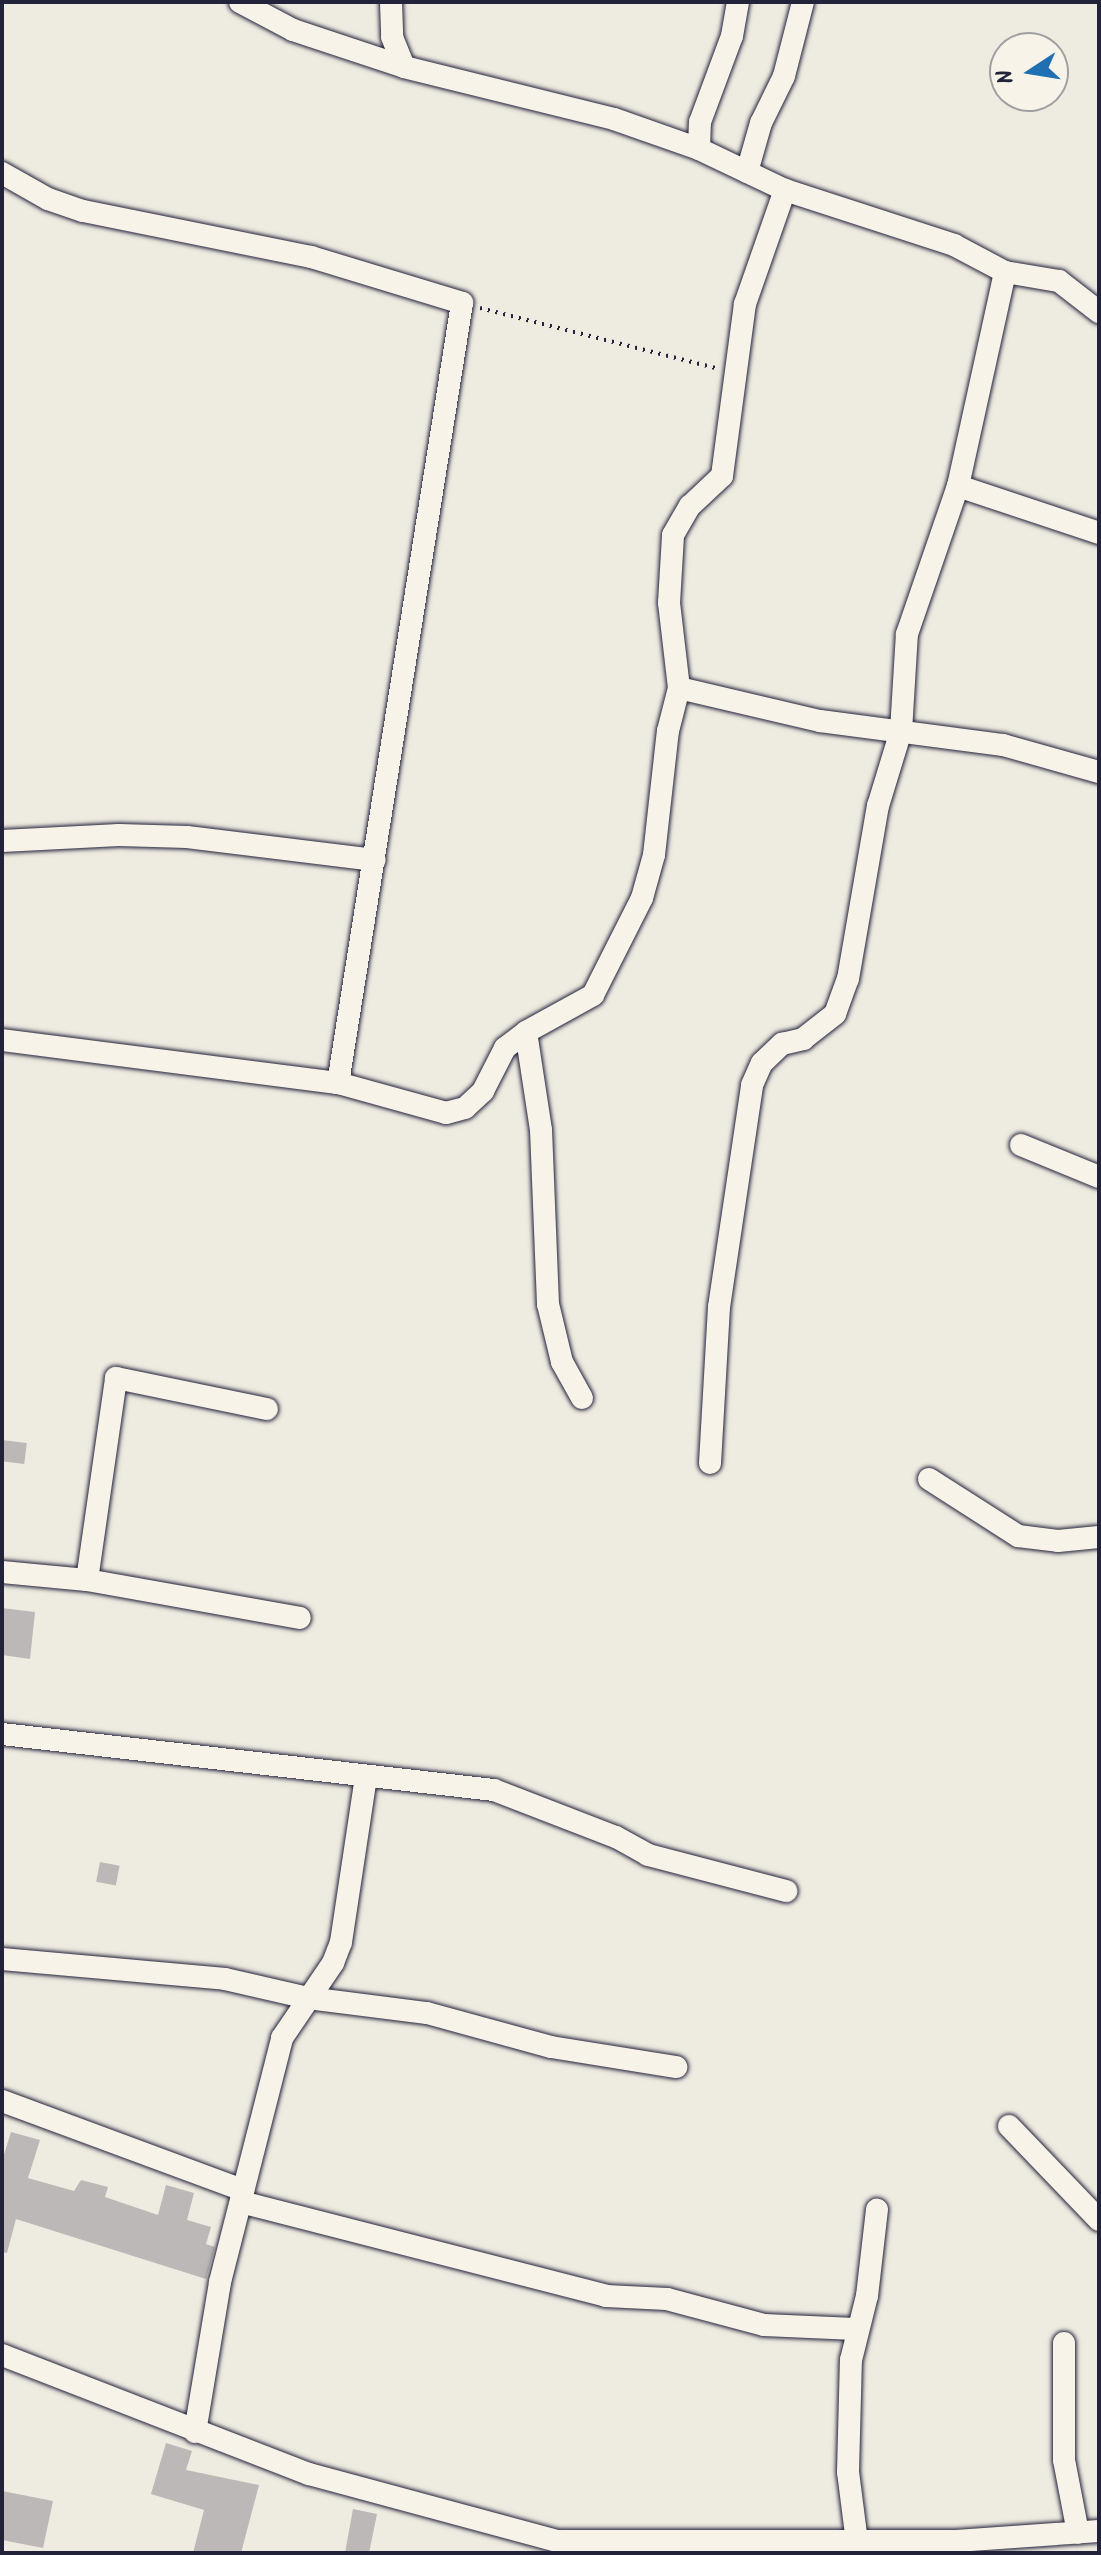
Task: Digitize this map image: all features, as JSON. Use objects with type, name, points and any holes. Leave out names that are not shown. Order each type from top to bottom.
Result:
[{"type":"street","points":[[240,2],[293,30],[404,67],[614,119],[699,149],[785,190],[954,245],[1005,272],[1059,281],[1090,300],[1099,312]]},
{"type":"street","points":[[391,2],[392,37],[404,67]]},
{"type":"street","points":[[699,149],[700,122],[732,36],[738,2]]},
{"type":"street","points":[[747,172],[761,123],[784,76],[803,2]]},
{"type":"street","points":[[2,173],[48,199],[83,211],[311,257],[462,303],[338,1083]]},
{"type":"street","points":[[2,1040],[338,1083],[446,1113],[465,1108],[483,1091],[505,1048],[526,1032],[593,995],[642,898],[654,855],[668,731],[679,688],[669,603],[673,535],[690,506],[722,476],[733,372],[745,304],[785,190]]},
{"type":"street","points":[[710,1463],[719,1307],[752,1085],[762,1063],[782,1044],[803,1039],[835,1014],[870,874],[878,806],[901,731],[907,634],[958,486],[1005,272]]},
{"type":"street","points":[[958,486],[1099,533]]},
{"type":"street","points":[[679,688],[820,721],[1003,745],[1099,772]]},
{"type":"street","points":[[2,841],[119,835],[187,837],[375,860]]},
{"type":"street","points":[[526,1032],[541,1130],[548,1304],[562,1362],[582,1398]]},
{"type":"street","points":[[1021,1145],[1099,1177]]},
{"type":"street","points":[[87,1580],[116,1378],[267,1409]]},
{"type":"street","points":[[929,1479],[1018,1536],[1058,1541],[1099,1537]]},
{"type":"street","points":[[2,1572],[87,1580],[300,1618]]},
{"type":"street","points":[[2,1734],[366,1777],[441,1780],[494,1790],[616,1837],[648,1855],[786,1891]]},
{"type":"street","points":[[195,2432],[220,2282],[282,2038],[341,1942],[366,1777]]},
{"type":"street","points":[[2,1959],[225,1979],[308,1998],[427,2013],[551,2047],[676,2067]]},
{"type":"street","points":[[2,2101],[242,2196],[606,2296],[667,2299],[764,2325],[855,2329]]},
{"type":"street","points":[[1009,2126],[1099,2220]]},
{"type":"street","points":[[857,2542],[848,2472],[855,2329],[867,2296],[877,2210]]},
{"type":"street","points":[[2,2355],[309,2474],[522,2531],[552,2547],[671,2537],[745,2543],[857,2542],[1088,2532],[1064,2460],[1064,2343]]},
{"type":"street","points":[[522,2531],[529,2553]]},
{"type":"path","points":[[462,303],[733,372]]},
{"type":"building","points":[[2,1440],[27,1443],[24,1464],[2,1461]]},
{"type":"building","points":[[2,1608],[35,1612],[30,1659],[2,1655]]},
{"type":"building","points":[[100,1862],[120,1866],[116,1885],[96,1882]]},
{"type":"building","points":[[11,2132],[40,2140],[28,2178],[74,2191],[81,2180],[108,2187],[105,2197],[158,2215],[166,2185],[194,2193],[187,2220],[211,2227],[206,2244],[215,2247],[206,2279],[16,2219],[7,2253],[2,2252],[2,2161]]},
{"type":"building","points":[[166,2443],[192,2451],[186,2470],[259,2485],[241,2553],[193,2553],[204,2510],[151,2494]]},
{"type":"building","points":[[2,2491],[53,2501],[43,2548],[2,2540]]},
{"type":"building","points":[[353,2509],[377,2514],[369,2553],[345,2553]]}]
